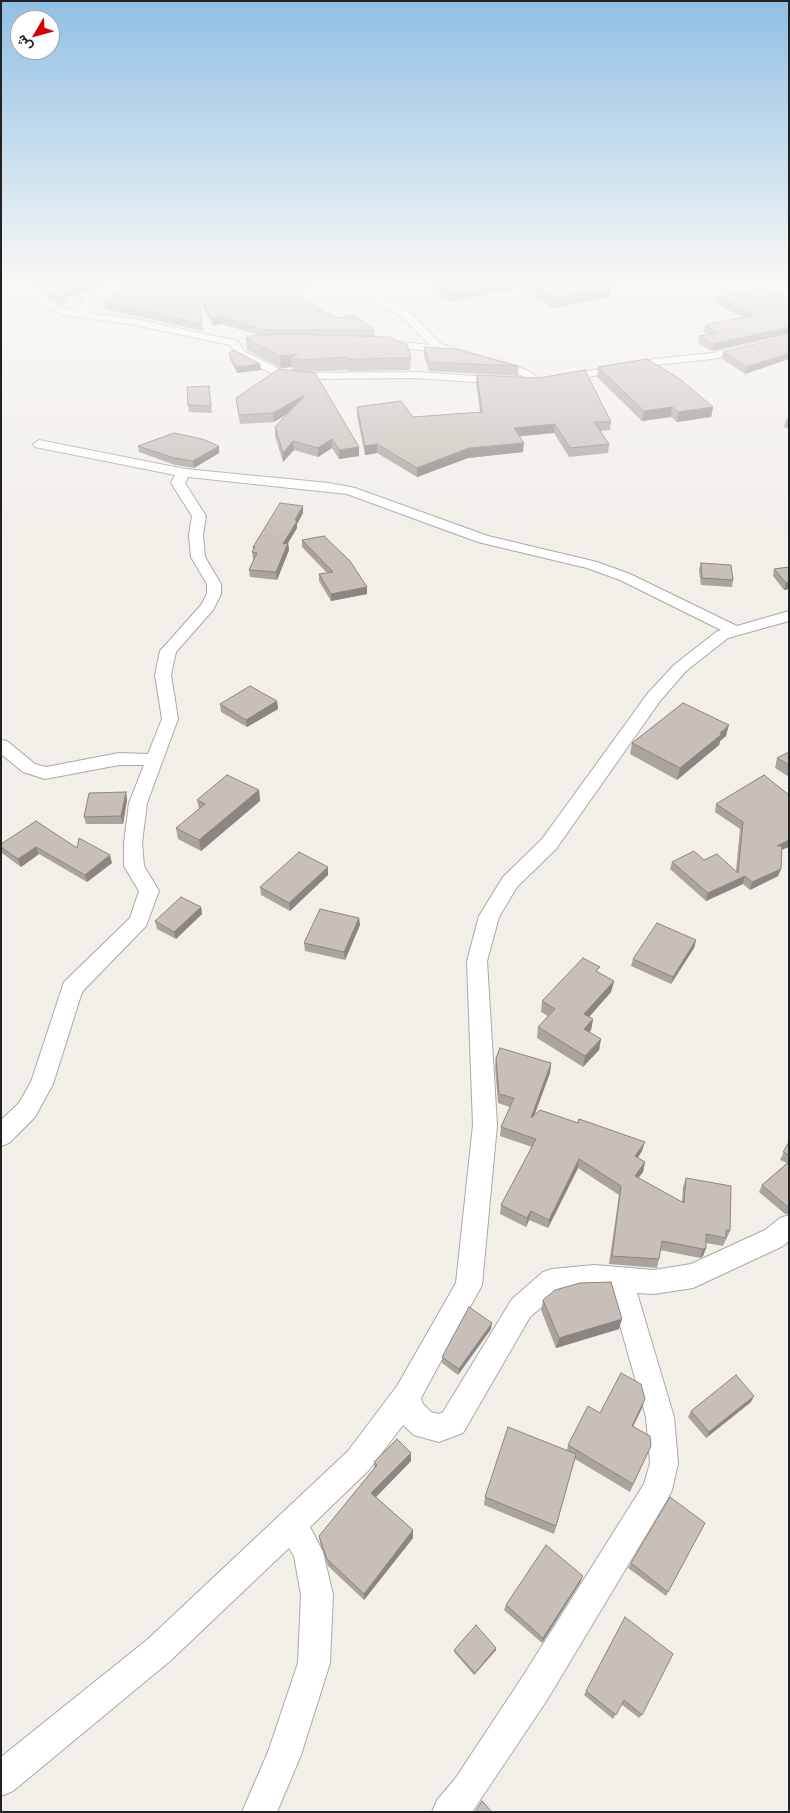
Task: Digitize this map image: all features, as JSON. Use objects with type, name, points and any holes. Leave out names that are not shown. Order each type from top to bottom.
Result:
[{"type":"street","points":[[264,366],[278,373],[294,376],[416,375],[538,382],[634,366]]},
{"type":"street","points":[[501,366],[523,372],[538,382]]},
{"type":"street","points":[[39,444],[185,473],[329,487],[350,491],[483,539],[592,565],[625,578],[735,631]]},
{"type":"street","points":[[1,1136],[27,1110],[42,1084],[72,988],[139,921],[148,891],[134,866],[133,844],[138,803],[170,719],[163,675],[168,651],[208,607],[214,594],[214,584],[198,557],[196,535],[199,516],[178,483],[180,477],[185,473]]},
{"type":"street","points":[[1,1779],[159,1650],[358,1461],[407,1396],[469,1285],[485,1125],[477,961],[489,916],[510,882],[549,844],[654,698],[680,668],[722,635],[789,616]]},
{"type":"street","points":[[1,745],[29,768],[45,772],[119,759],[155,760]]},
{"type":"street","points":[[407,1396],[410,1412],[424,1425],[439,1428],[453,1422],[521,1308],[552,1281],[594,1277],[654,1282],[692,1276],[774,1238],[789,1226]]},
{"type":"street","points":[[449,1812],[467,1791],[536,1688],[657,1490],[664,1463],[660,1417],[620,1279]]},
{"type":"street","points":[[258,1812],[284,1755],[314,1663],[317,1595],[308,1552],[292,1524]]},
{"type":"building","points":[[658,366],[680,379],[713,407],[678,412],[672,407],[644,411],[598,367]]},
{"type":"building","points":[[279,369],[315,373],[359,447],[339,450],[332,439],[318,448],[293,441],[283,453],[275,427],[305,395],[273,413],[239,415],[236,398]]},
{"type":"building","points":[[585,370],[611,422],[594,422],[609,444],[570,448],[555,424],[514,428],[524,443],[469,448],[417,468],[377,444],[365,446],[357,407],[401,401],[413,417],[482,412],[477,375],[539,378]]},
{"type":"building","points":[[209,386],[211,406],[188,405],[187,387]]},
{"type":"building","points":[[174,433],[202,439],[219,446],[193,461],[174,458],[138,446]]},
{"type":"building","points":[[280,503],[303,506],[295,520],[297,521],[283,544],[288,543],[276,572],[249,570],[257,553],[252,552],[255,547],[253,547]]},
{"type":"building","points":[[324,536],[350,561],[367,587],[331,594],[319,574],[333,572],[302,540]]},
{"type":"building","points":[[701,563],[731,565],[733,580],[702,578]]},
{"type":"building","points":[[789,567],[789,582],[786,583],[774,569]]},
{"type":"building","points":[[250,686],[277,701],[246,720],[220,704]]},
{"type":"building","points":[[683,703],[729,725],[720,733],[722,734],[680,768],[632,743]]},
{"type":"building","points":[[789,752],[789,765],[777,758]]},
{"type":"building","points":[[227,775],[259,790],[199,840],[176,828],[205,804],[197,800]]},
{"type":"building","points":[[764,775],[789,795],[789,840],[777,846],[782,846],[781,869],[752,882],[745,876],[708,893],[672,862],[694,851],[704,860],[717,854],[738,873],[743,822],[716,804]]},
{"type":"building","points":[[126,792],[121,816],[84,817],[89,793]]},
{"type":"building","points":[[36,821],[77,848],[79,838],[110,855],[85,875],[36,847],[18,859],[1,847],[1,844]]},
{"type":"building","points":[[299,852],[328,867],[289,903],[260,887]]},
{"type":"building","points":[[181,897],[201,907],[174,932],[155,921]]},
{"type":"building","points":[[320,909],[359,918],[344,952],[304,943]]},
{"type":"building","points":[[657,923],[696,940],[673,977],[633,959]]},
{"type":"building","points":[[583,958],[600,967],[596,971],[614,981],[584,1014],[593,1019],[584,1029],[601,1039],[585,1056],[538,1027],[555,1009],[542,1001]]},
{"type":"building","points":[[500,1048],[551,1063],[531,1118],[540,1110],[578,1123],[579,1119],[645,1142],[635,1156],[645,1162],[635,1176],[684,1203],[686,1178],[731,1186],[730,1231],[726,1230],[726,1238],[706,1234],[706,1248],[703,1249],[662,1241],[659,1259],[612,1256],[621,1186],[579,1159],[549,1220],[531,1211],[527,1218],[501,1205],[536,1139],[501,1127],[514,1098],[499,1094],[496,1058]]},
{"type":"building","points":[[789,1142],[789,1155],[783,1152]]},
{"type":"building","points":[[789,1162],[789,1207],[788,1207],[762,1185]]},
{"type":"building","points":[[611,1282],[622,1319],[559,1338],[543,1300],[555,1290],[580,1283]]},
{"type":"building","points":[[469,1307],[492,1323],[459,1369],[442,1357]]},
{"type":"building","points":[[621,1373],[641,1384],[645,1399],[632,1426],[650,1436],[651,1446],[633,1484],[568,1445],[588,1406],[600,1413]]},
{"type":"building","points":[[736,1375],[754,1396],[709,1432],[691,1411]]},
{"type":"building","points":[[508,1427],[576,1454],[556,1526],[485,1497]]},
{"type":"building","points":[[397,1439],[411,1453],[371,1493],[413,1530],[364,1594],[327,1559],[319,1536],[377,1465],[374,1462]]},
{"type":"building","points":[[670,1497],[705,1523],[668,1592],[631,1563]]},
{"type":"building","points":[[546,1545],[583,1576],[543,1638],[506,1605]]},
{"type":"building","points":[[625,1617],[673,1654],[642,1715],[624,1700],[616,1715],[586,1691]]},
{"type":"building","points":[[476,1625],[496,1648],[475,1673],[454,1650]]},
{"type":"building","points":[[482,1801],[492,1812],[475,1812]]}]
